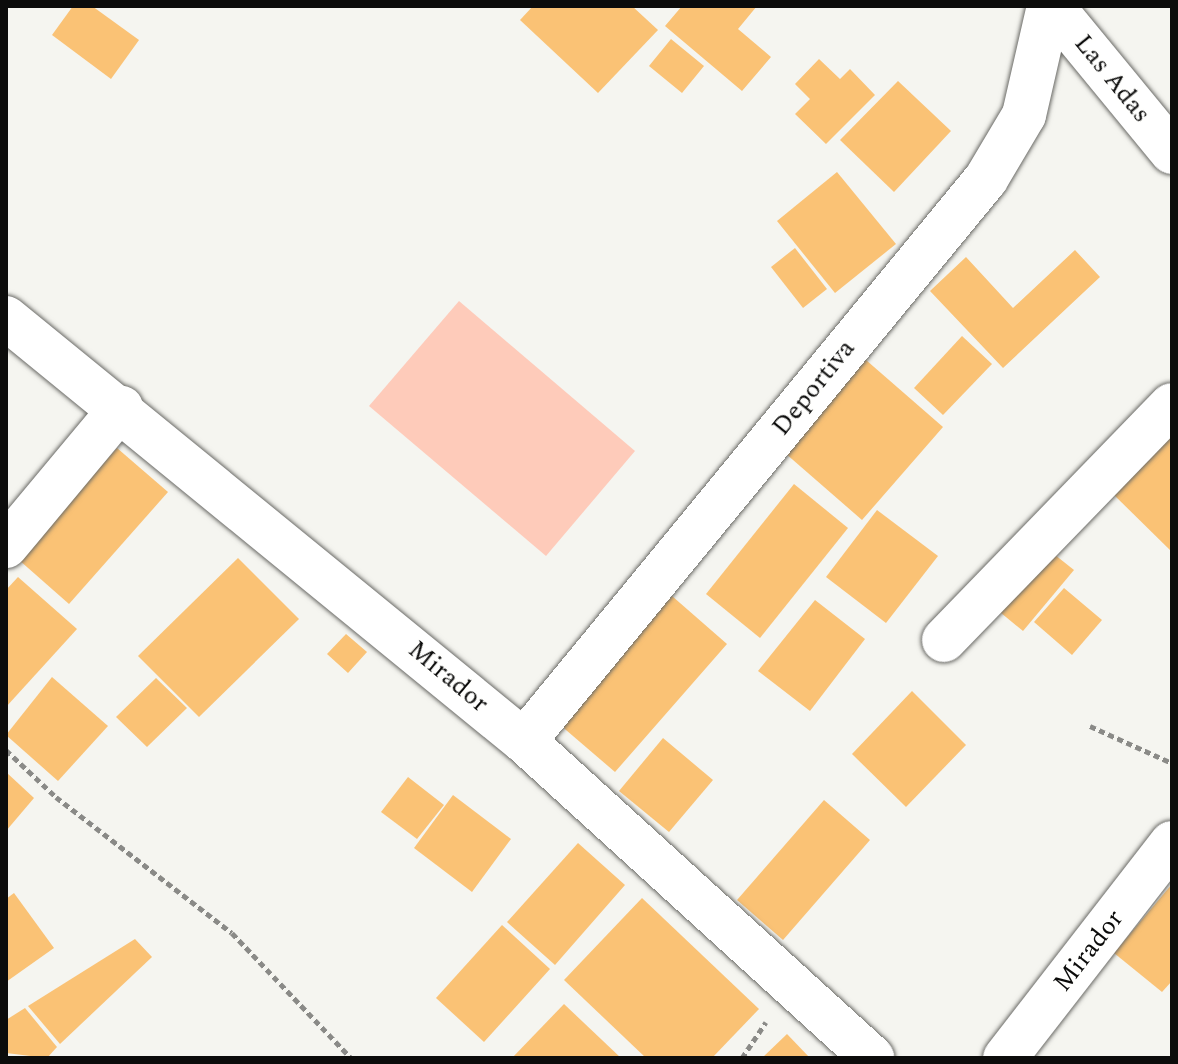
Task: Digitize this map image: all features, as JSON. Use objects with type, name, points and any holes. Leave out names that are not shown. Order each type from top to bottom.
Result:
[{"type":"street","name":"Las Adas","points":[[1051,6],[1172,152]]},
{"type":"street","name":"Deportiva","points":[[524,741],[986,179],[1024,115],[1051,6]]},
{"type":"street","name":"Mirador","points":[[6,318],[121,408],[524,741],[872,1058]]},
{"type":"street","points":[[944,640],[1172,405]]},
{"type":"street","points":[[6,546],[121,408]]},
{"type":"street","name":"Mirador","points":[[1005,1058],[1172,843]]},
{"type":"path","points":[[1090,726],[1172,763]]},
{"type":"path","points":[[6,750],[56,797],[232,933],[351,1058]]},
{"type":"shaded area","points":[[459,301],[635,451],[546,556],[369,406]]},
{"type":"building","points":[[73,6],[92,6],[139,40],[111,79],[52,35]]},
{"type":"building","points":[[533,6],[632,6],[658,30],[598,93],[520,20]]},
{"type":"building","points":[[682,6],[757,6],[738,29],[771,57],[742,91],[665,26]]},
{"type":"building","points":[[671,39],[704,66],[682,93],[649,66]]},
{"type":"building","points":[[819,59],[840,79],[850,69],[875,95],[826,144],[795,114],[810,99],[795,84]]},
{"type":"building","points":[[898,81],[951,131],[894,192],[840,140]]},
{"type":"building","points":[[837,172],[896,244],[835,293],[777,221]]},
{"type":"building","points":[[795,248],[827,289],[803,308],[771,267]]},
{"type":"building","points":[[1075,250],[1100,277],[1003,368],[930,291],[966,257],[1013,308]]},
{"type":"building","points":[[962,336],[992,364],[943,415],[914,388]]},
{"type":"building","points":[[866,360],[943,427],[862,520],[785,453]]},
{"type":"building","points":[[1172,436],[1172,552],[1112,493]]},
{"type":"building","points":[[117,448],[168,492],[69,604],[19,560]]},
{"type":"building","points":[[794,484],[848,528],[760,638],[706,594]]},
{"type":"building","points":[[877,510],[938,556],[886,623],[826,577]]},
{"type":"building","points":[[1045,547],[1074,570],[1023,631],[995,608]]},
{"type":"building","points":[[238,558],[299,619],[199,717],[138,656]]},
{"type":"building","points":[[18,577],[77,629],[6,707],[6,590]]},
{"type":"building","points":[[1064,588],[1102,620],[1072,655],[1034,622]]},
{"type":"building","points":[[672,596],[727,644],[615,772],[559,724]]},
{"type":"building","points":[[815,600],[865,639],[810,711],[758,671]]},
{"type":"building","points":[[346,634],[367,652],[348,673],[327,654]]},
{"type":"building","points":[[52,677],[108,726],[58,781],[6,735]]},
{"type":"building","points":[[156,678],[187,708],[147,747],[116,717]]},
{"type":"building","points":[[912,691],[966,745],[906,807],[852,754]]},
{"type":"building","points":[[663,738],[713,780],[669,832],[619,791]]},
{"type":"building","points":[[6,772],[34,798],[6,831]]},
{"type":"building","points":[[408,777],[444,805],[417,839],[381,812]]},
{"type":"building","points":[[453,795],[511,839],[472,892],[414,848]]},
{"type":"building","points":[[824,800],[870,840],[783,940],[737,900]]},
{"type":"building","points":[[578,843],[625,885],[555,965],[507,922]]},
{"type":"building","points":[[1172,884],[1172,981],[1162,992],[1114,953]]},
{"type":"building","points":[[14,893],[54,948],[6,982],[6,899]]},
{"type":"building","points":[[642,898],[759,1009],[712,1058],[646,1058],[564,980]]},
{"type":"building","points":[[502,925],[550,969],[484,1042],[436,998]]},
{"type":"building","points":[[135,939],[152,957],[60,1044],[28,1006]]},
{"type":"building","points":[[564,1004],[621,1058],[512,1058]]},
{"type":"building","points":[[25,1008],[57,1047],[47,1058],[6,1053],[6,1020]]},
{"type":"building","points":[[787,1034],[810,1058],[762,1058]]}]
